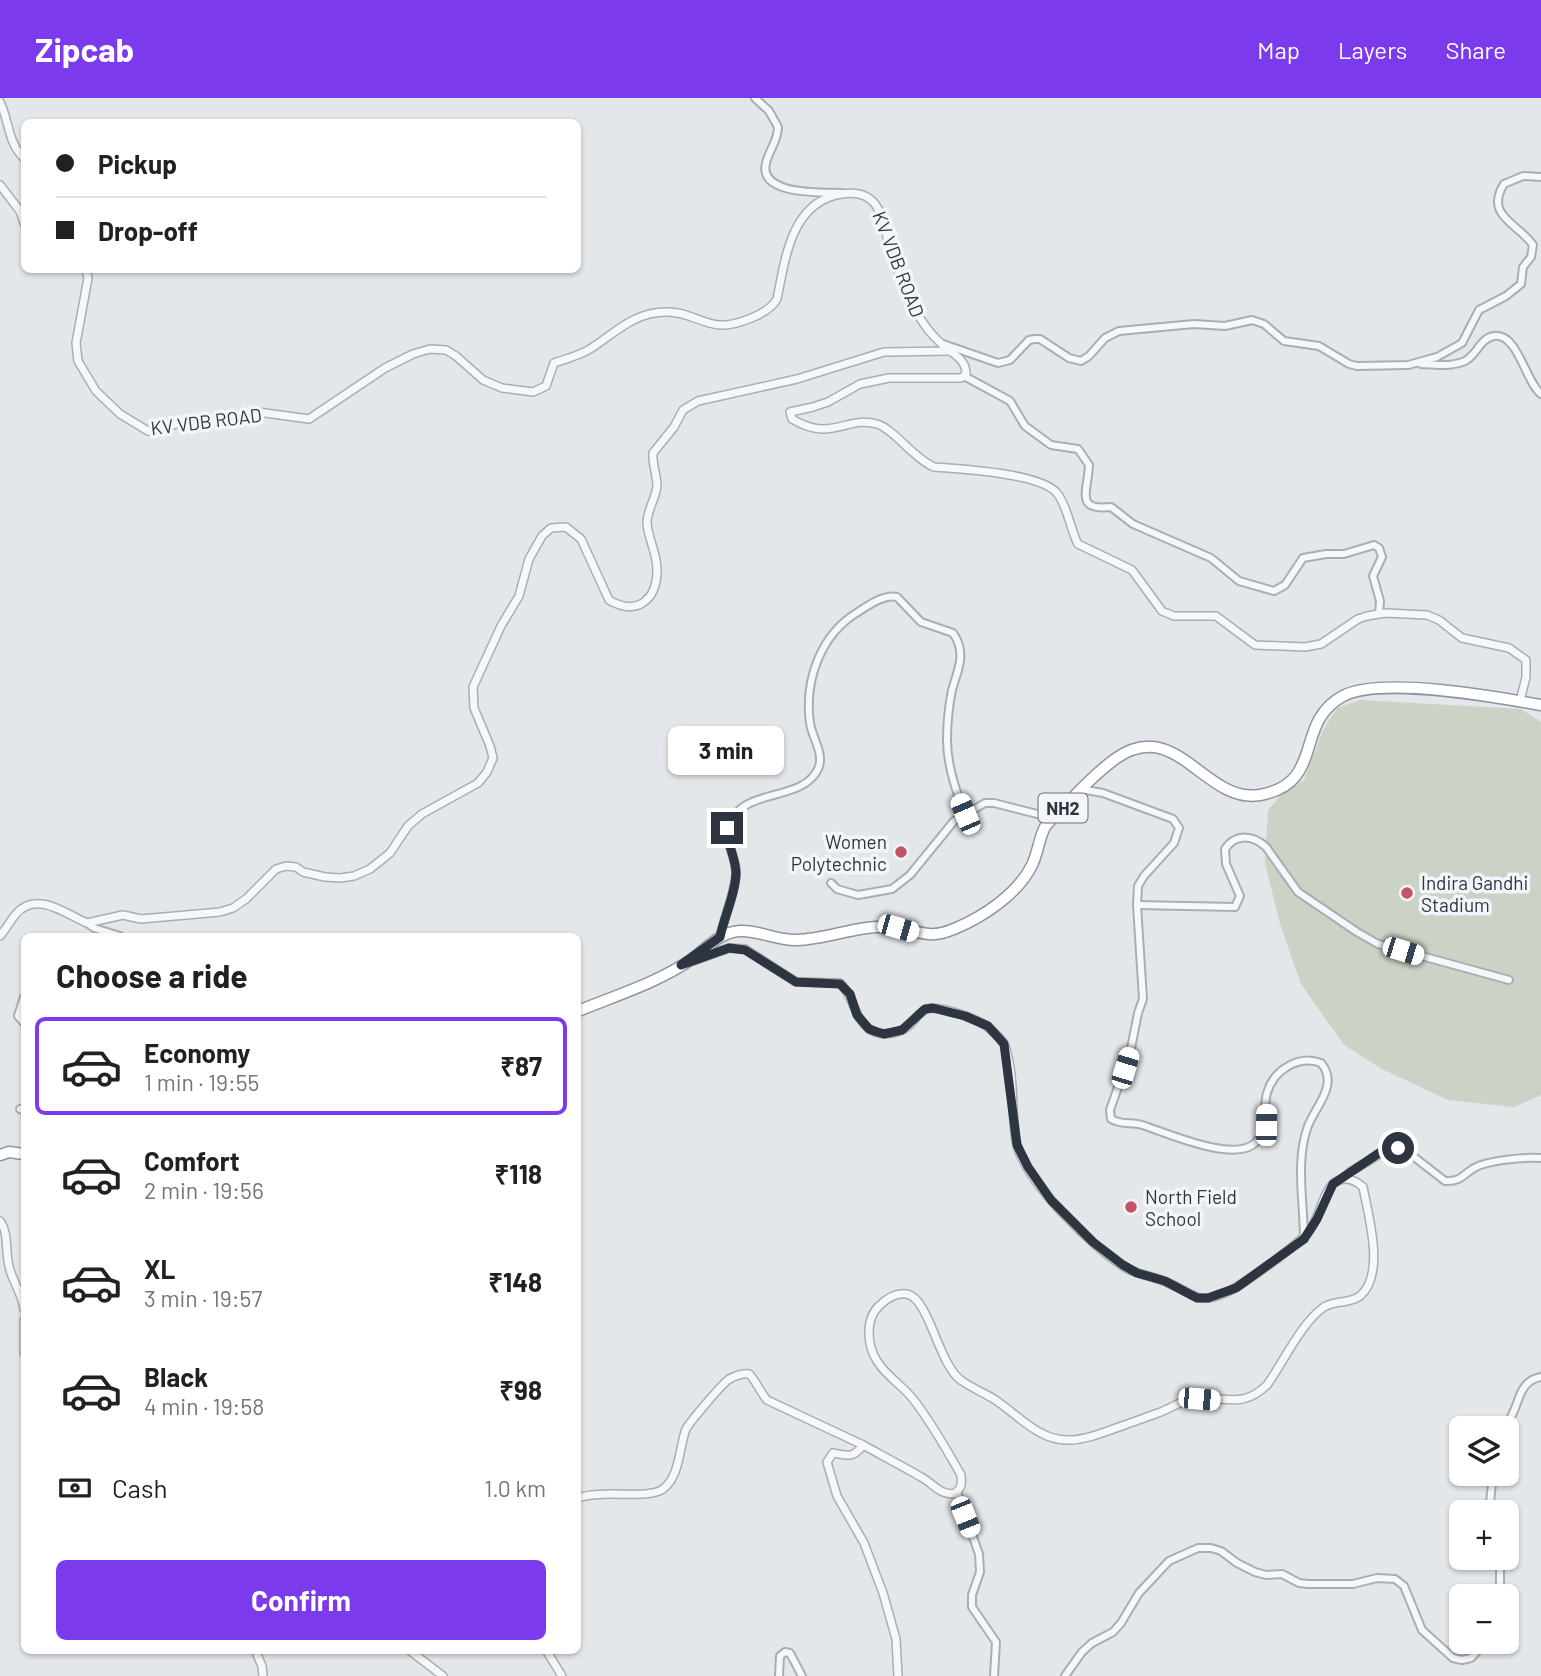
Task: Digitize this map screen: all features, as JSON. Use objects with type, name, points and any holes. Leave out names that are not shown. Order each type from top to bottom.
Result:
[{"type":"highway","name":"NH2","points":[[581,1010],[654,982],[727,933],[742,930],[797,940],[870,927],[898,928],[936,935],[977,918],[1024,879],[1034,863],[1045,827],[1080,789],[1117,758],[1136,748],[1156,748],[1184,757],[1214,782],[1231,791],[1262,794],[1286,786],[1297,777],[1303,766],[1311,734],[1324,712],[1340,698],[1356,691],[1422,689],[1541,705]]},
{"type":"highway","points":[[0,1156],[9,1152],[21,1154]]},
{"type":"street","points":[[755,98],[769,111],[778,127],[774,146],[765,166],[765,172],[773,183],[785,189],[845,193]]},
{"type":"street","points":[[0,102],[13,143],[21,155]]},
{"type":"street","points":[[1416,364],[1437,357],[1462,343],[1479,310],[1506,296],[1521,284],[1523,267],[1531,257],[1533,245],[1499,210],[1499,195],[1504,184],[1513,180],[1532,175],[1541,177]]},
{"type":"street","points":[[0,185],[21,214]]},
{"type":"street","name":"KV VDB ROAD","points":[[87,273],[89,278],[76,343],[78,361],[96,391],[137,426],[159,430],[181,422],[226,421],[258,412],[304,420],[318,414],[385,368],[412,354],[430,349],[446,350],[491,384],[520,392],[533,392],[546,386],[554,363],[578,356],[616,329],[647,313],[669,311],[718,325],[763,314],[773,307],[777,299],[787,248],[795,229],[808,212],[828,197],[845,193],[862,196],[881,210],[889,245],[914,308],[928,331],[964,362],[964,376]]},
{"type":"street","points":[[942,344],[998,363],[1010,360],[1029,340],[1041,339],[1063,355],[1081,361],[1105,338],[1119,331],[1194,324],[1226,326],[1257,320],[1284,341],[1320,346],[1349,364],[1445,366],[1467,360],[1492,336],[1501,337],[1512,345],[1525,372],[1541,394]]},
{"type":"street","points":[[87,923],[123,915],[141,919],[190,916],[233,908],[276,869],[286,866],[325,877],[340,878],[354,876],[370,869],[390,853],[408,826],[436,805],[478,783],[490,766],[493,758],[474,708],[473,687],[501,626],[519,596],[529,559],[542,536],[558,526],[574,532],[581,539],[603,590],[610,600],[618,605],[631,608],[641,605],[650,597],[657,570],[647,523],[657,486],[653,453],[674,427],[683,410],[698,401],[797,379],[884,352],[951,351]]},
{"type":"street","points":[[1379,614],[1380,601],[1373,576],[1382,557],[1379,548],[1374,545],[1344,554],[1303,558],[1285,585],[1274,591],[1239,581],[1210,558],[1133,524],[1111,507],[1099,509],[1089,505],[1085,499],[1089,465],[1078,449],[1051,444],[1025,426],[1010,401],[964,376],[955,379],[889,378],[860,384],[828,402],[790,412],[792,419],[802,425],[822,430],[866,423],[879,424],[923,463],[934,467],[1007,475],[1045,484],[1056,493],[1078,544],[1132,570],[1162,611],[1174,617],[1216,616],[1255,645],[1306,647],[1321,644],[1358,619],[1379,614],[1427,615],[1439,620],[1462,638],[1509,648],[1521,655],[1526,660],[1527,668],[1520,701]]},
{"type":"street","points":[[720,937],[736,876],[727,840],[727,828],[748,805],[763,797],[800,786],[817,772],[820,754],[813,734],[810,691],[819,659],[829,636],[838,626],[884,598],[897,597],[921,622],[953,633],[960,646],[962,656],[952,692],[947,741],[955,789],[965,814]]},
{"type":"street","points":[[1080,789],[1103,793],[1173,818],[1177,823],[1179,835],[1140,881],[1137,905],[1144,993],[1130,1053],[1112,1103],[1111,1119],[1142,1125],[1203,1145],[1241,1151],[1256,1142],[1266,1125],[1267,1092],[1278,1075],[1290,1064],[1303,1060],[1321,1063],[1329,1080],[1319,1108],[1308,1125],[1302,1152],[1300,1194],[1304,1239]]},
{"type":"street","points":[[831,883],[837,889],[858,895],[892,889],[910,875],[954,821],[985,803],[1053,818]]},
{"type":"street","points":[[1137,905],[1235,907],[1240,896],[1226,864],[1225,849],[1235,840],[1246,836],[1266,847],[1297,892],[1378,944],[1509,980]]},
{"type":"street","points":[[0,936],[18,911],[25,905],[33,904],[57,908],[94,928],[110,933]]},
{"type":"street","points":[[681,965],[729,948],[745,950],[796,982],[840,984],[850,994],[857,1015],[863,1023],[869,1029],[884,1034],[902,1030],[925,1009],[933,1008],[965,1016],[988,1026],[1004,1044],[1017,1145],[1028,1167],[1066,1216],[1112,1258],[1137,1273],[1165,1281],[1197,1298],[1208,1298],[1236,1288],[1304,1239],[1317,1219],[1333,1184],[1390,1148],[1405,1150],[1445,1181],[1453,1182],[1478,1167],[1517,1159],[1541,1158]]},
{"type":"street","points":[[581,1497],[605,1492],[647,1494],[665,1488],[672,1478],[688,1426],[728,1379],[748,1374],[767,1400],[863,1445],[925,1478],[945,1494],[957,1492],[962,1484],[961,1475],[939,1437],[914,1400],[876,1360],[870,1321],[874,1311],[895,1295],[907,1294],[915,1298],[932,1327],[949,1370],[959,1379],[995,1399],[1043,1434],[1055,1439],[1082,1439],[1192,1399],[1237,1401],[1258,1394],[1318,1312],[1325,1307],[1360,1296],[1366,1287],[1375,1251],[1363,1187],[1356,1181],[1344,1179]]},
{"type":"street","points":[[0,1221],[5,1231],[9,1270],[21,1297]]},
{"type":"street","points":[[1512,1416],[1520,1391],[1526,1383],[1541,1377]]},
{"type":"street","points":[[863,1445],[857,1454],[851,1457],[833,1453],[827,1462],[837,1496],[864,1543],[883,1592],[896,1639],[898,1676]]},
{"type":"street","points":[[957,1492],[979,1554],[980,1572],[972,1595],[972,1607],[996,1642],[994,1676]]},
{"type":"street","points":[[1065,1676],[1082,1652],[1092,1643],[1113,1632],[1139,1593],[1169,1561],[1198,1548],[1211,1548],[1255,1572],[1266,1575],[1282,1574],[1299,1583],[1353,1584],[1377,1578],[1395,1578],[1404,1586],[1422,1630],[1453,1658],[1462,1660],[1478,1654]]},
{"type":"street","points":[[779,1676],[780,1656],[785,1652],[790,1653],[802,1676]]},
{"type":"street","points":[[257,1654],[263,1676]]},
{"type":"street","points":[[414,1654],[443,1676]]},
{"type":"street","points":[[548,1654],[562,1676]]},
{"type":"shaded area","name":"Indira Gandhi Stadium","points":[[1360,700],[1521,709],[1541,722],[1541,1095],[1514,1107],[1448,1100],[1382,1069],[1344,1045],[1301,984],[1280,924],[1265,863],[1268,810],[1282,794],[1304,780],[1323,730],[1337,708]]},
{"type":"place","name":"Women Polytechnic","points":[[901,852]]},
{"type":"place","name":"Indira Gandhi Stadium","points":[[1407,893]]},
{"type":"place","name":"North Field School","points":[[1131,1207]]},
{"type":"route","points":[[727,828],[727,840],[736,876],[720,937],[681,965],[729,948],[745,950],[796,982],[840,984],[850,994],[857,1015],[863,1023],[869,1029],[884,1034],[902,1030],[925,1009],[933,1008],[965,1016],[988,1026],[1004,1044],[1017,1145],[1028,1167],[1066,1216],[1112,1258],[1137,1273],[1177,1286],[1197,1298],[1208,1298],[1236,1288],[1304,1239],[1317,1219],[1333,1184],[1382,1151],[1398,1148]]}]
